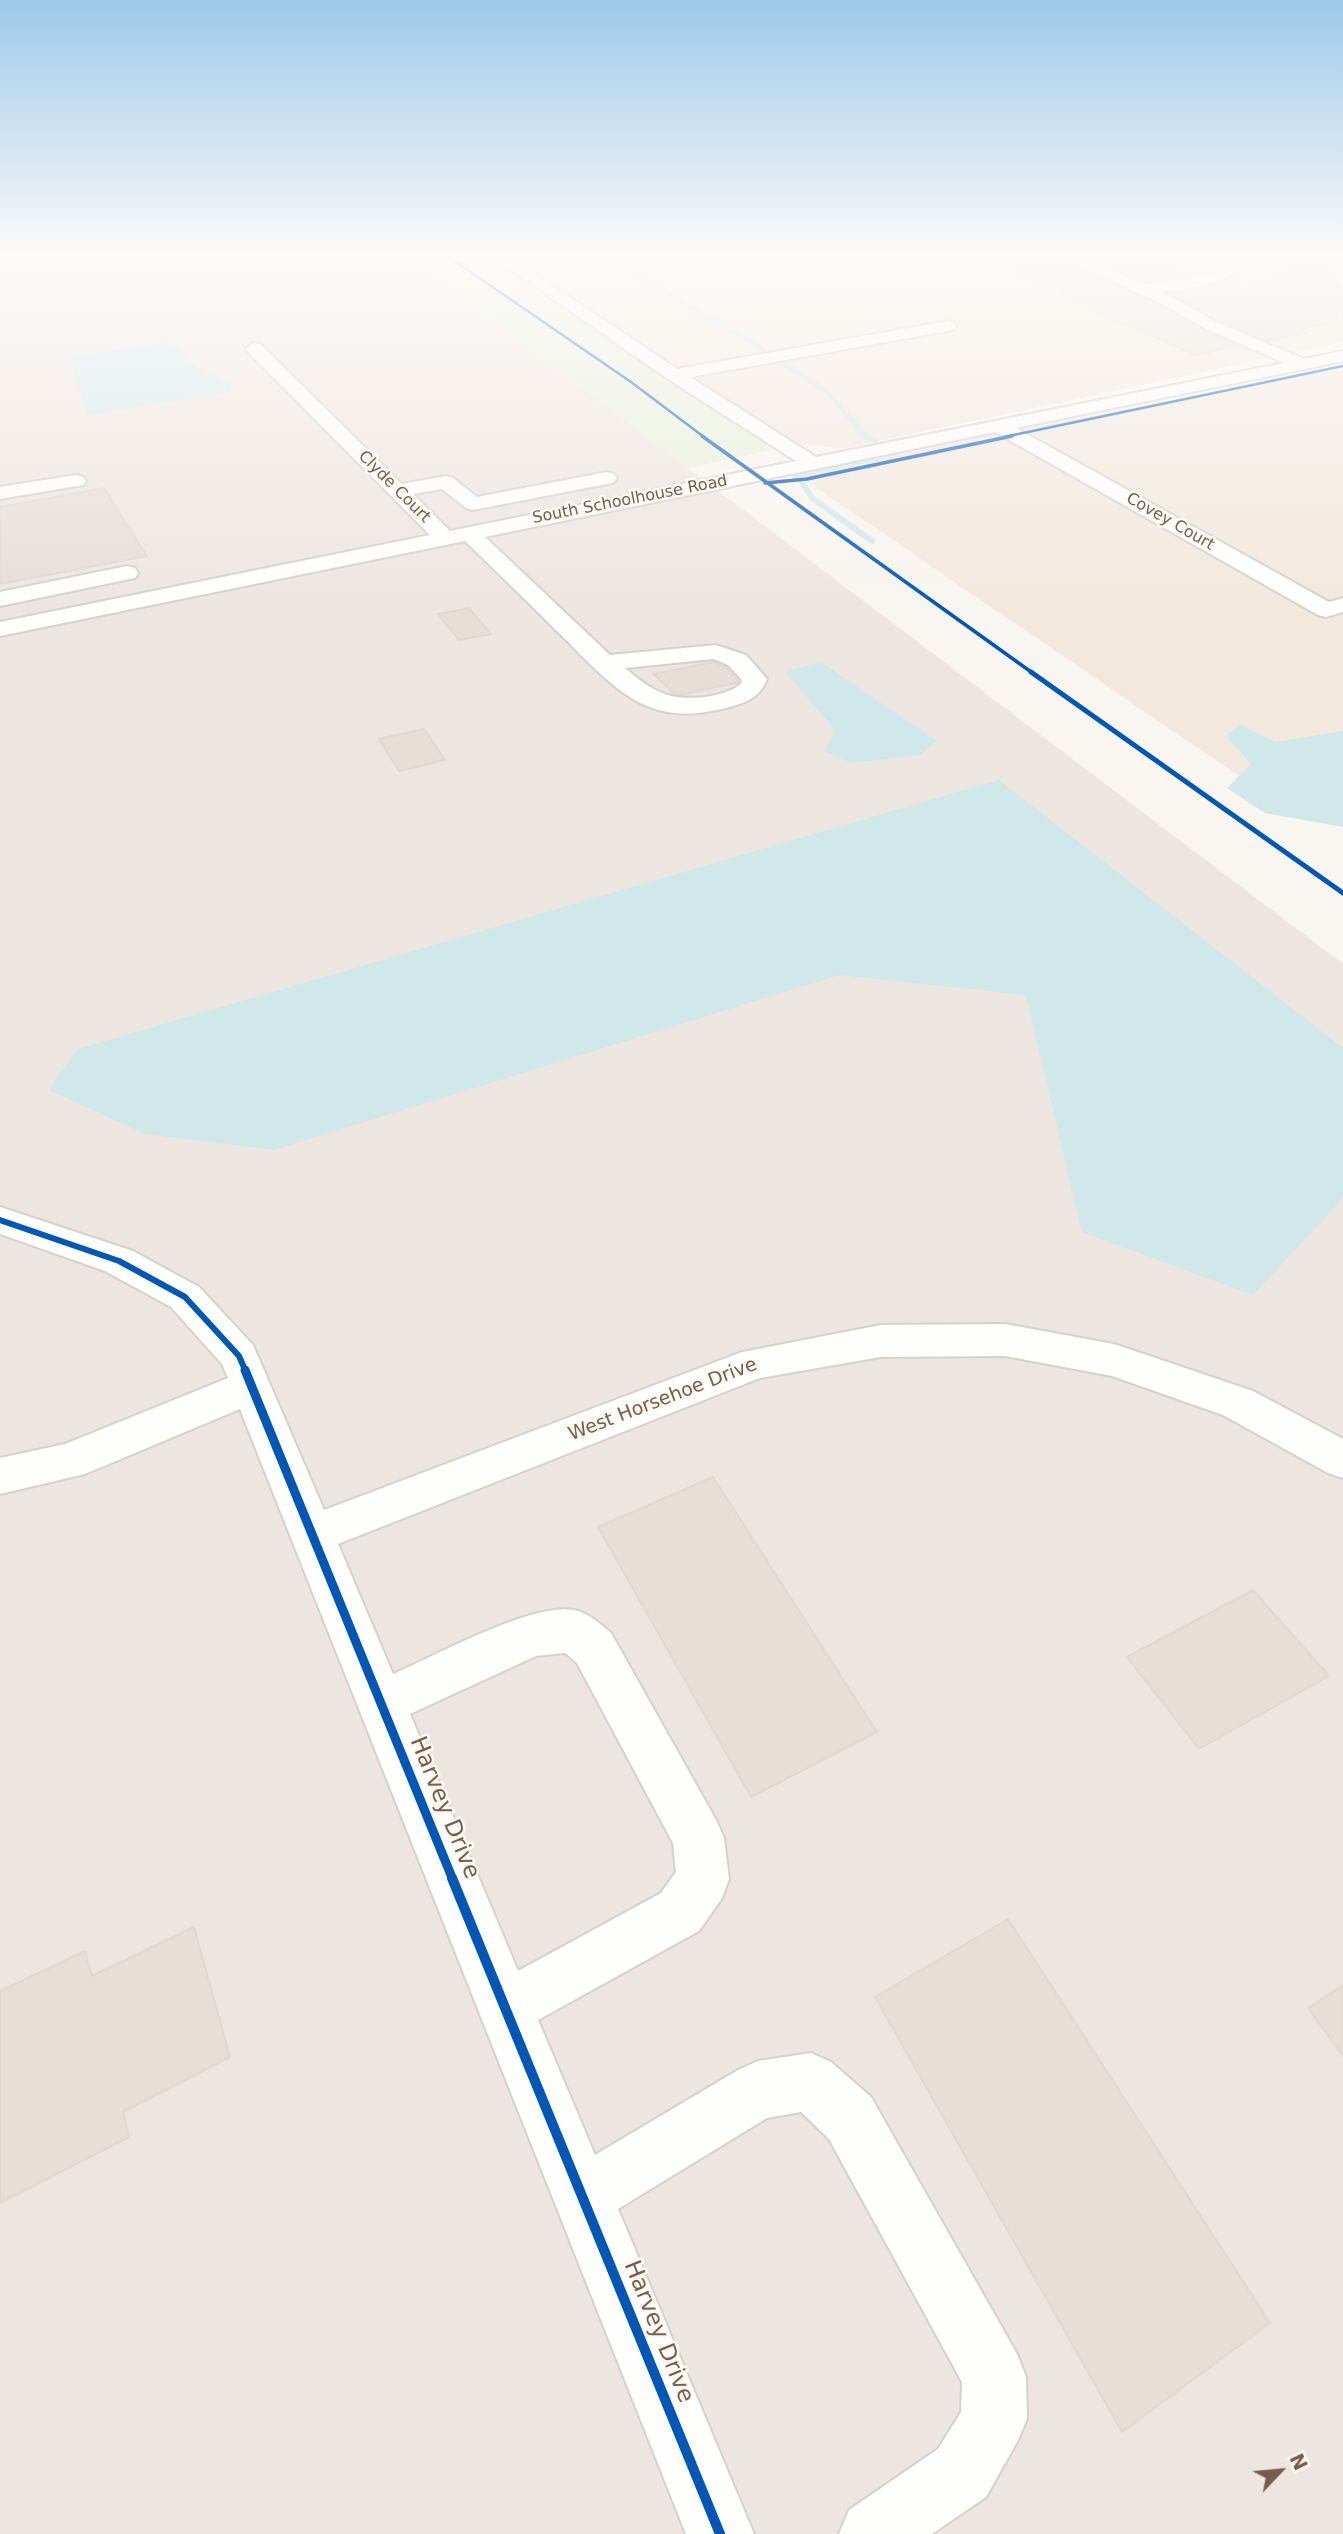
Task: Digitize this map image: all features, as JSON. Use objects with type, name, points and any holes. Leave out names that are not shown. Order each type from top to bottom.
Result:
[{"type":"street","name":"Clyde Court","points":[[277,371],[445,538]]},
{"type":"street","points":[[668,371],[812,463]]},
{"type":"street","points":[[674,375],[695,371]]},
{"type":"street","name":"South Schoolhouse Road","points":[[0,629],[1266,371]]},
{"type":"street","name":"Covey Court","points":[[998,426],[1326,610],[1343,605]]},
{"type":"street","points":[[397,491],[446,482],[473,504],[607,478]]},
{"type":"street","points":[[0,493],[76,481]]},
{"type":"street","points":[[468,533],[604,663],[668,705],[699,705],[730,699],[750,690],[755,679],[737,660],[716,652],[604,663]]},
{"type":"street","points":[[0,599],[127,573]]},
{"type":"street","name":"Harvey Drive","points":[[0,1220],[119,1261],[185,1297],[239,1356],[720,2534]]},
{"type":"street","name":"West Horsehoe Drive","points":[[312,1534],[756,1363],[881,1341],[1005,1340],[1114,1360],[1238,1403],[1343,1460]]},
{"type":"street","points":[[0,1476],[70,1461],[250,1387]]},
{"type":"street","points":[[381,1703],[532,1635],[573,1631],[594,1648],[698,1838],[703,1879],[680,1912],[505,2008]]},
{"type":"street","points":[[582,2197],[758,2090],[811,2082],[850,2118],[995,2377],[995,2419],[962,2473],[873,2534]]},
{"type":"shaded area","points":[[0,371],[560,371],[1343,964],[1343,2534],[0,2534]]},
{"type":"shaded area","points":[[679,371],[1206,371],[842,449],[799,444]]},
{"type":"shaded area","points":[[1326,371],[1343,371],[1343,786],[1267,795],[793,472]]},
{"type":"green space","points":[[560,371],[679,371],[799,444],[688,468]]},
{"type":"water","points":[[74,371],[203,371],[231,384],[230,392],[87,415]]},
{"type":"water","points":[[822,663],[937,741],[920,755],[852,763],[824,751],[836,731],[785,671]]},
{"type":"water","points":[[1240,725],[1275,742],[1343,731],[1343,827],[1265,813],[1227,788],[1251,764],[1226,736]]},
{"type":"water","points":[[999,780],[1343,1048],[1343,1198],[1253,1295],[1082,1232],[1026,995],[839,975],[274,1150],[145,1134],[49,1090],[78,1049]]},
{"type":"building","points":[[104,488],[147,556],[0,584],[0,507]]},
{"type":"building","points":[[469,608],[491,634],[459,640],[438,614]]},
{"type":"building","points":[[714,662],[726,667],[739,682],[681,695],[674,693],[653,674]]},
{"type":"building","points":[[424,729],[445,760],[399,771],[379,739]]},
{"type":"building","points":[[713,1477],[877,1732],[751,1797],[598,1527]]},
{"type":"building","points":[[1253,1590],[1329,1676],[1199,1749],[1127,1657]]},
{"type":"building","points":[[1008,1919],[1270,2323],[1122,2432],[875,1997]]},
{"type":"building","points":[[194,1927],[230,2057],[123,2112],[129,2137],[0,2203],[0,1991],[85,1951],[92,1976]]},
{"type":"building","points":[[1343,1985],[1343,2056],[1308,2008]]},
{"type":"waterway","points":[[795,371],[824,389],[858,427],[858,431],[869,437]]},
{"type":"waterway","points":[[866,436],[875,441]]},
{"type":"waterway","points":[[798,478],[796,476],[802,473],[896,454]]},
{"type":"waterway","points":[[802,482],[812,498],[872,541]]},
{"type":"cycle path","points":[[615,371],[759,479],[1343,893]]},
{"type":"cycle path","points":[[765,483],[807,479],[1318,371]]},
{"type":"cycle path","points":[[0,1220],[119,1261],[185,1297],[239,1356],[720,2534]]}]
